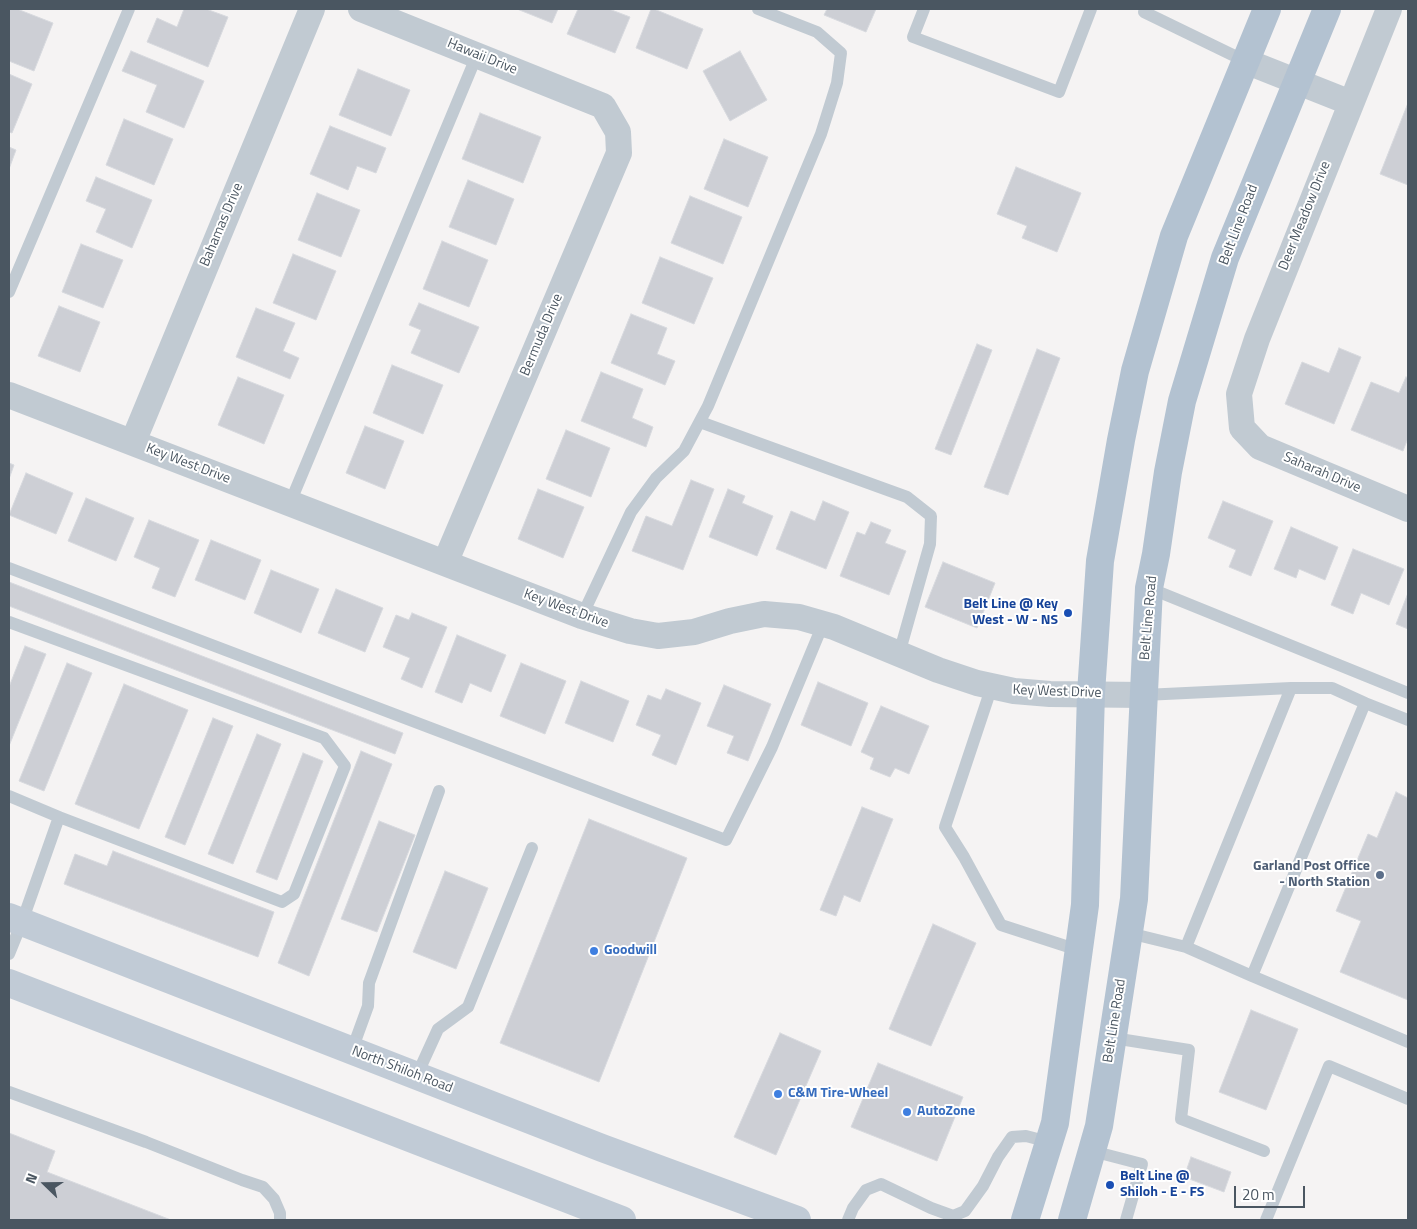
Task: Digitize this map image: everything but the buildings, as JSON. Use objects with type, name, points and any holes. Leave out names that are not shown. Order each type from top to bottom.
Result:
[{"type":"main road","points":[[1025,1220],[1055,1123],[1085,904],[1091,693],[1100,561],[1121,440],[1135,371],[1174,236],[1266,9]]},
{"type":"main road","name":"Belt Line Road","points":[[1072,1220],[1099,1126],[1134,899],[1149,588],[1182,401],[1225,258],[1327,9]]},
{"type":"main road","name":"North Shiloh Road","points":[[15,919],[602,1148],[797,1220]]},
{"type":"main road","points":[[9,983],[578,1208],[622,1220]]},
{"type":"street","name":"Bahamas Drive","points":[[133,442],[312,9]]},
{"type":"street","name":"Hawaii Drive","points":[[361,9],[603,106]]},
{"type":"street","name":"Deer Meadow Drive","points":[[1242,428],[1240,394],[1257,339],[1389,9]]},
{"type":"street","points":[[1245,61],[1350,103]]},
{"type":"street","name":"Bermuda Drive","points":[[445,563],[619,153],[618,132],[603,106]]},
{"type":"street","name":"Key West Drive","points":[[9,395],[582,616],[630,632],[658,636],[694,632],[730,621],[764,614],[799,618],[823,624],[938,670],[977,683],[1014,692],[1144,695]]},
{"type":"street","name":"Saharah Drive","points":[[1242,428],[1260,446],[1408,510]]},
{"type":"lane","points":[[9,292],[129,9]]},
{"type":"lane","points":[[582,616],[631,512],[656,478],[684,451],[708,406],[821,134],[837,83],[841,53],[817,32],[758,9]]},
{"type":"lane","points":[[924,9],[913,37],[1059,92],[1091,9]]},
{"type":"lane","points":[[1142,10],[1245,61]]},
{"type":"lane","points":[[290,503],[477,55]]},
{"type":"lane","points":[[700,422],[907,497],[931,516],[930,544],[899,654]]},
{"type":"lane","points":[[9,568],[726,840],[772,747],[823,624]]},
{"type":"lane","points":[[1149,588],[1408,692]]},
{"type":"lane","points":[[9,622],[324,738],[345,766],[294,894],[282,902],[9,796]]},
{"type":"lane","points":[[992,686],[945,826],[1001,925],[1078,950]]},
{"type":"lane","points":[[1186,947],[1291,688]]},
{"type":"lane","points":[[1144,695],[1291,688],[1332,688],[1408,720]]},
{"type":"lane","points":[[1252,976],[1365,702]]},
{"type":"lane","points":[[352,1050],[368,1006],[369,983],[439,791]]},
{"type":"lane","points":[[9,954],[15,919],[59,817]]},
{"type":"lane","points":[[417,1075],[438,1029],[468,1007],[532,848]]},
{"type":"lane","points":[[1129,933],[1186,947],[1408,1042]]},
{"type":"lane","points":[[1113,1038],[1189,1050],[1181,1119],[1264,1151]]},
{"type":"lane","points":[[1266,1220],[1328,1066],[1408,1099]]},
{"type":"lane","points":[[9,1092],[263,1187],[274,1199],[280,1213],[280,1220]]},
{"type":"lane","points":[[848,1220],[853,1208],[866,1190],[881,1184],[931,1208],[953,1216],[965,1211],[983,1186],[998,1157],[1012,1137],[1026,1136],[1049,1142]]},
{"type":"lane","points":[[1092,1151],[1142,1164],[1126,1220]]},
{"type":"place","name":"Belt Line @ Key West - W - NS","points":[[1068,613]]},
{"type":"place","name":"Garland Post Office - North Station","points":[[1380,875]]},
{"type":"place","name":"Goodwill","points":[[594,951]]},
{"type":"place","name":"C&M Tire-Wheel","points":[[778,1094]]},
{"type":"place","name":"AutoZone","points":[[907,1112]]},
{"type":"place","name":"Belt Line @ Shiloh - E - FS","points":[[1110,1185]]}]
